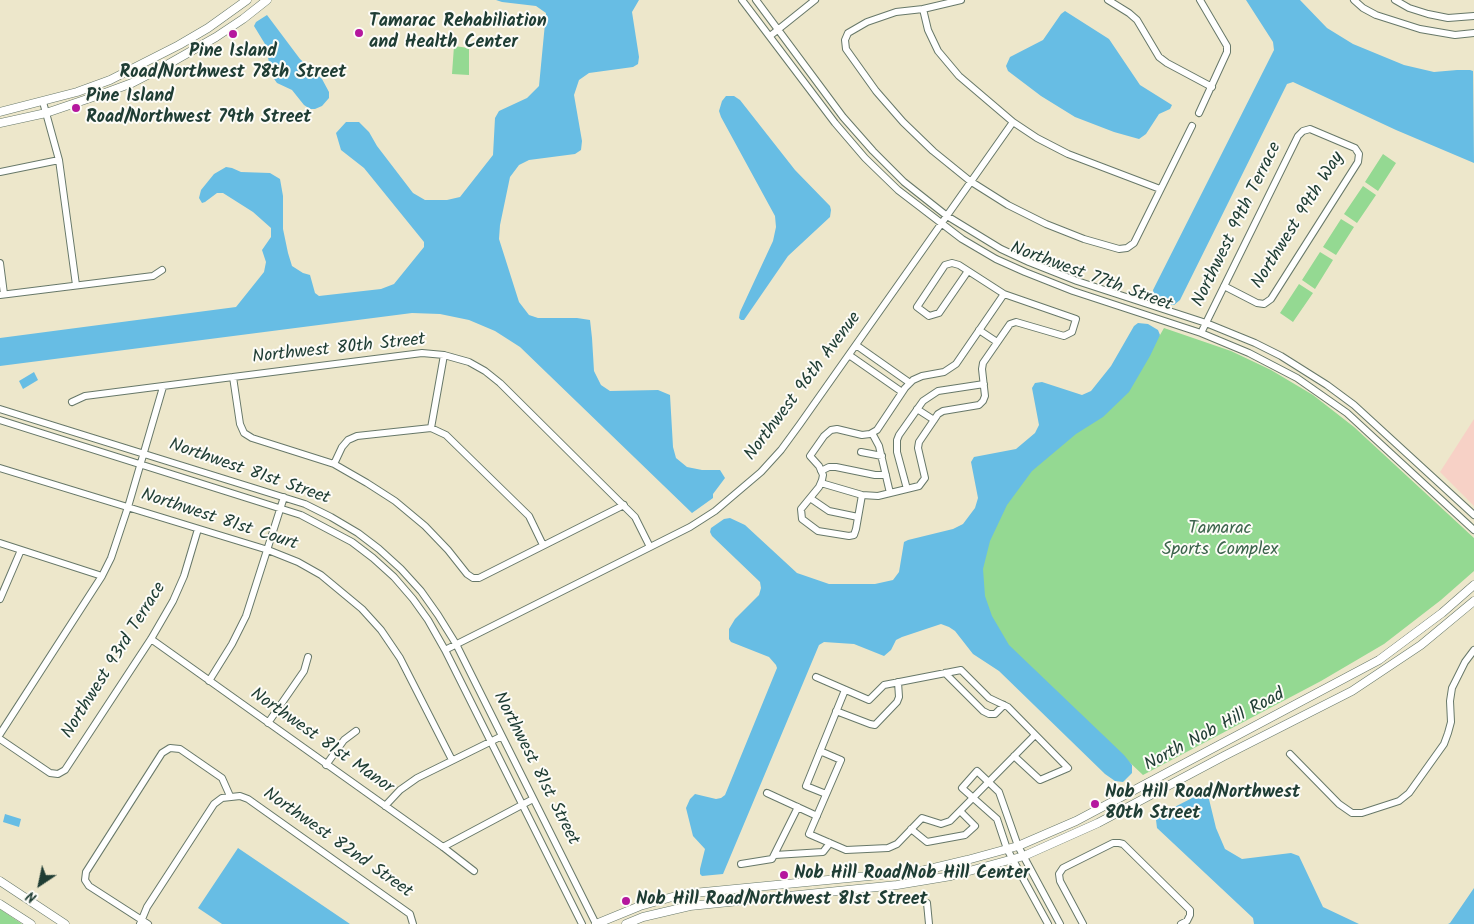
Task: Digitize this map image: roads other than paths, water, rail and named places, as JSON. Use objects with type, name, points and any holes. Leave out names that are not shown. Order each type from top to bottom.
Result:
[{"type":"main road","points":[[0,112],[43,102],[90,87],[152,60],[208,28],[248,0]]},
{"type":"main road","points":[[0,123],[46,113],[105,93],[166,66],[216,37],[266,0]]},
{"type":"main road","name":"North Nob Hill Road","points":[[596,924],[640,906],[683,894],[921,871],[1018,846],[1076,821],[1379,660],[1442,613],[1474,584]]},
{"type":"main road","name":"North Nob Hill Road","points":[[626,924],[643,917],[690,906],[897,885],[951,876],[1024,856],[1098,823],[1352,691],[1420,646],[1474,601]]},
{"type":"main road","points":[[0,881],[65,924]]},
{"type":"main road","points":[[0,904],[31,924]]},
{"type":"street","name":"Northwest 77th Street","points":[[742,0],[835,123],[865,158],[898,190],[941,224],[988,254],[1025,272],[1073,291],[1201,333],[1276,366],[1321,393],[1347,413],[1474,530]]},
{"type":"street","name":"Northwest 77th Street","points":[[756,0],[843,117],[873,152],[904,182],[947,216],[1001,249],[1029,262],[1076,281],[1206,323],[1281,356],[1327,385],[1380,428],[1474,515]]},
{"type":"street","points":[[770,36],[815,0]]},
{"type":"street","points":[[961,0],[923,9],[896,12],[867,22],[848,33],[845,40],[846,49],[876,91],[903,122],[933,151],[970,181],[1008,205],[1046,224],[1119,249],[1127,248],[1134,243],[1192,126]]},
{"type":"street","points":[[1108,0],[1137,20],[1159,57],[1167,64],[1212,87]]},
{"type":"street","points":[[1199,113],[1227,52],[1227,46],[1200,0]]},
{"type":"street","points":[[1354,0],[1363,8],[1376,15],[1420,29],[1455,34],[1474,34]]},
{"type":"street","points":[[1395,0],[1409,8],[1428,14],[1448,18],[1474,16]]},
{"type":"street","points":[[923,9],[928,30],[938,51],[959,76],[1013,122],[1037,138],[1068,154],[1160,189]]},
{"type":"street","points":[[43,102],[59,160],[76,284]]},
{"type":"street","name":"Northwest 96th Avenue","points":[[445,650],[690,527],[715,511],[761,472],[781,450],[1013,122]]},
{"type":"street","name":"Northwest 99th Way","points":[[1224,286],[1257,303],[1264,304],[1271,299],[1358,162],[1358,154],[1355,148],[1310,129],[1304,131]]},
{"type":"street","name":"Northwest 99th Terrace","points":[[1201,333],[1298,136],[1304,131]]},
{"type":"street","points":[[0,172],[59,160]]},
{"type":"street","points":[[0,263],[2,295],[76,284],[153,276],[162,270]]},
{"type":"street","points":[[821,483],[862,496],[878,496],[919,486],[924,478],[918,448],[919,442],[938,414],[944,411],[979,405],[986,396],[982,369],[983,363],[1010,324],[1016,322],[1064,336],[1072,332],[1076,319],[1004,294],[968,270],[958,264],[952,263],[945,266],[917,307],[929,316],[939,313],[968,270]]},
{"type":"street","points":[[862,496],[854,535],[849,536],[818,530],[802,519],[801,509],[821,483],[822,475],[819,466],[810,456],[824,436],[831,430],[837,429],[862,435],[877,430],[902,392],[913,380],[922,376],[944,372],[956,364],[1004,294]]},
{"type":"street","points":[[979,330],[997,342]]},
{"type":"street","points":[[856,345],[910,383]]},
{"type":"street","name":"Northwest 80th Street","points":[[72,402],[85,396],[422,353],[444,355],[469,362],[500,382],[635,517],[650,547]]},
{"type":"street","points":[[431,428],[444,355]]},
{"type":"street","points":[[849,355],[902,392]]},
{"type":"street","points":[[883,379],[890,370]]},
{"type":"street","points":[[233,377],[240,424],[244,433],[252,438],[334,464],[367,483],[395,501],[425,526],[448,550],[467,574],[473,578],[479,578],[624,505]]},
{"type":"street","points":[[907,489],[897,446],[899,435],[917,409],[924,400],[938,391],[984,384]]},
{"type":"street","points":[[0,734],[112,558],[163,387]]},
{"type":"street","name":"Northwest 81st Street","points":[[0,409],[305,504],[358,533],[379,549],[421,591],[456,644],[596,924]]},
{"type":"street","points":[[917,409],[934,420]]},
{"type":"street","name":"Northwest 81st Street","points":[[0,420],[301,515],[352,542],[373,558],[394,577],[428,620],[445,650],[582,924]]},
{"type":"street","points":[[334,464],[342,447],[348,440],[357,436],[431,428],[446,435],[529,516],[543,545]]},
{"type":"street","points":[[872,433],[879,446],[890,493]]},
{"type":"street","points":[[861,452],[882,456]]},
{"type":"street","points":[[821,471],[829,467],[836,467],[875,475],[886,475]]},
{"type":"street","name":"Northwest 81st Court","points":[[0,468],[268,550],[298,562],[321,575],[362,609],[381,630],[400,658],[452,760]]},
{"type":"street","points":[[209,680],[232,644],[246,616],[284,497]]},
{"type":"street","points":[[810,498],[829,511],[858,516]]},
{"type":"street","name":"Northwest 93rd Terrace","points":[[0,739],[50,773],[58,774],[65,770],[151,639],[177,592],[184,576],[198,528]]},
{"type":"street","points":[[0,543],[102,576]]},
{"type":"street","points":[[0,598],[22,550]]},
{"type":"street","name":"Northwest 81st Manor","points":[[151,639],[474,870]]},
{"type":"street","points":[[1290,754],[1339,804],[1352,813],[1362,813],[1399,800],[1409,793],[1444,744],[1451,722],[1450,701],[1452,688],[1465,662],[1474,650]]},
{"type":"street","points":[[268,722],[304,671],[308,658]]},
{"type":"street","points":[[816,677],[869,700],[884,685],[961,670],[989,698],[1008,708],[1068,768],[1040,780],[1014,756]]},
{"type":"street","points":[[945,673],[983,711],[995,714],[1004,705]]},
{"type":"street","points":[[836,711],[875,725],[897,702],[899,697],[898,682]]},
{"type":"street","points":[[826,794],[806,786],[845,690]]},
{"type":"street","points":[[326,765],[344,740],[356,731]]},
{"type":"street","points":[[820,751],[841,760],[809,834],[846,850],[888,848],[897,844],[922,818],[941,824],[950,821],[1035,735]]},
{"type":"street","points":[[385,806],[400,790],[417,778],[502,736]]},
{"type":"street","points":[[141,922],[147,907],[214,804],[222,798],[230,796],[222,778],[180,749],[170,748],[162,753],[86,872],[86,880],[89,886],[141,922],[148,924]]},
{"type":"street","points":[[1048,924],[1007,849],[997,819],[962,788],[977,771],[999,792],[1018,846],[1060,924]]},
{"type":"street","points":[[767,793],[817,816]]},
{"type":"street","name":"Northwest 82nd Street","points":[[230,796],[240,796],[248,799],[410,914],[413,922]]},
{"type":"street","points":[[444,847],[533,799]]},
{"type":"street","points":[[741,864],[772,859],[798,807]]},
{"type":"street","points":[[911,829],[926,842],[965,835],[975,826],[960,811]]},
{"type":"street","points":[[1083,924],[1060,881],[1059,874],[1064,868],[1113,843],[1119,842],[1190,910],[1187,921],[1181,924]]},
{"type":"street","points":[[775,854],[823,852],[830,843]]},
{"type":"street","points":[[927,903],[929,924]]},
{"type":"water","points":[[496,0],[639,0],[632,12],[639,57],[638,64],[633,67],[589,73],[579,80],[574,95],[582,141],[581,150],[575,154],[529,160],[519,165],[510,177],[499,239],[519,302],[529,315],[538,318],[590,320],[594,371],[601,385],[610,391],[658,390],[670,395],[673,447],[676,458],[687,467],[702,470],[720,470],[725,478],[713,494],[713,498],[692,513],[520,347],[495,331],[469,320],[440,314],[412,313],[0,366],[0,338],[236,307],[264,272],[266,262],[262,250],[271,237],[271,228],[253,212],[223,193],[217,193],[202,203],[199,198],[201,190],[214,174],[226,167],[241,172],[270,173],[280,179],[283,196],[283,229],[292,266],[310,275],[315,293],[319,296],[381,289],[394,284],[424,247],[424,242],[364,168],[341,150],[336,133],[346,122],[359,122],[369,132],[377,146],[413,193],[425,200],[447,200],[460,197],[493,155],[495,118],[499,111],[527,98],[539,86],[546,13],[536,6]]},
{"type":"water","points":[[1246,0],[1300,0],[1327,28],[1353,44],[1404,65],[1434,72],[1473,71],[1474,163],[1396,130],[1293,82],[1287,84],[1180,300],[1174,305],[1163,304],[1154,296],[1153,290],[1274,50],[1273,42]]},
{"type":"water","points":[[1065,11],[1109,39],[1140,85],[1172,105],[1170,109],[1159,114],[1146,134],[1139,139],[1114,132],[1075,117],[1041,96],[1008,71],[1006,66],[1010,57],[1043,40]]},
{"type":"water","points":[[267,15],[300,59],[322,79],[329,92],[329,98],[322,106],[310,109],[304,105],[292,90],[277,83],[272,76],[265,44],[254,26],[256,22]]},
{"type":"water","points":[[726,96],[734,96],[740,100],[795,170],[830,206],[831,210],[830,217],[788,256],[744,320],[739,318],[740,312],[773,241],[776,227],[775,216],[721,117],[719,111],[722,101]]},
{"type":"water","points":[[1138,323],[1148,324],[1158,330],[1160,335],[1129,392],[1103,417],[1076,434],[1032,471],[1007,505],[990,541],[983,569],[985,596],[992,616],[1009,645],[1124,755],[1132,765],[1132,773],[1123,782],[1115,781],[1105,774],[999,671],[973,654],[955,631],[949,627],[941,624],[902,637],[896,640],[891,650],[884,656],[854,644],[824,642],[819,645],[723,874],[702,876],[700,869],[705,849],[693,836],[686,808],[690,799],[695,794],[716,799],[725,795],[777,668],[769,657],[731,642],[729,639],[729,629],[735,619],[759,595],[761,588],[760,582],[712,536],[711,528],[724,519],[730,518],[745,525],[797,573],[829,584],[875,584],[893,580],[899,572],[904,542],[953,529],[963,524],[975,508],[978,498],[971,462],[974,457],[1016,449],[1035,433],[1039,425],[1032,388],[1035,383],[1042,382],[1082,395],[1091,391],[1111,366],[1134,326]]},
{"type":"water","points":[[34,372],[38,380],[23,389],[19,381]]},
{"type":"water","points":[[1208,795],[1216,828],[1225,849],[1242,859],[1291,853],[1299,856],[1323,907],[1359,924],[1254,924],[1253,918],[1157,828],[1156,820],[1159,815],[1196,796]]},
{"type":"water","points":[[5,814],[21,819],[19,827],[3,822]]},
{"type":"water","points":[[238,848],[350,924],[222,924],[198,908]]},
{"type":"water","points":[[1474,888],[1474,924],[1448,924],[1450,923]]},
{"type":"place","name":"Tamarac Rehabiliation and Health Center","points":[[359,33]]},
{"type":"place","name":"Pine Island Road/Northwest 78th Street","points":[[233,34]]},
{"type":"place","name":"Pine Island Road/Northwest 79th Street","points":[[76,108]]},
{"type":"place","name":"Nob Hill Road/Northwest 80th Street","points":[[1095,804]]},
{"type":"place","name":"Nob Hill Road/Nob Hill Center","points":[[784,875]]},
{"type":"place","name":"Nob Hill Road/Northwest 81st Street","points":[[626,901]]},
{"type":"park label","name":"Tamarac Sports Complex","points":[[1220,540]]}]
